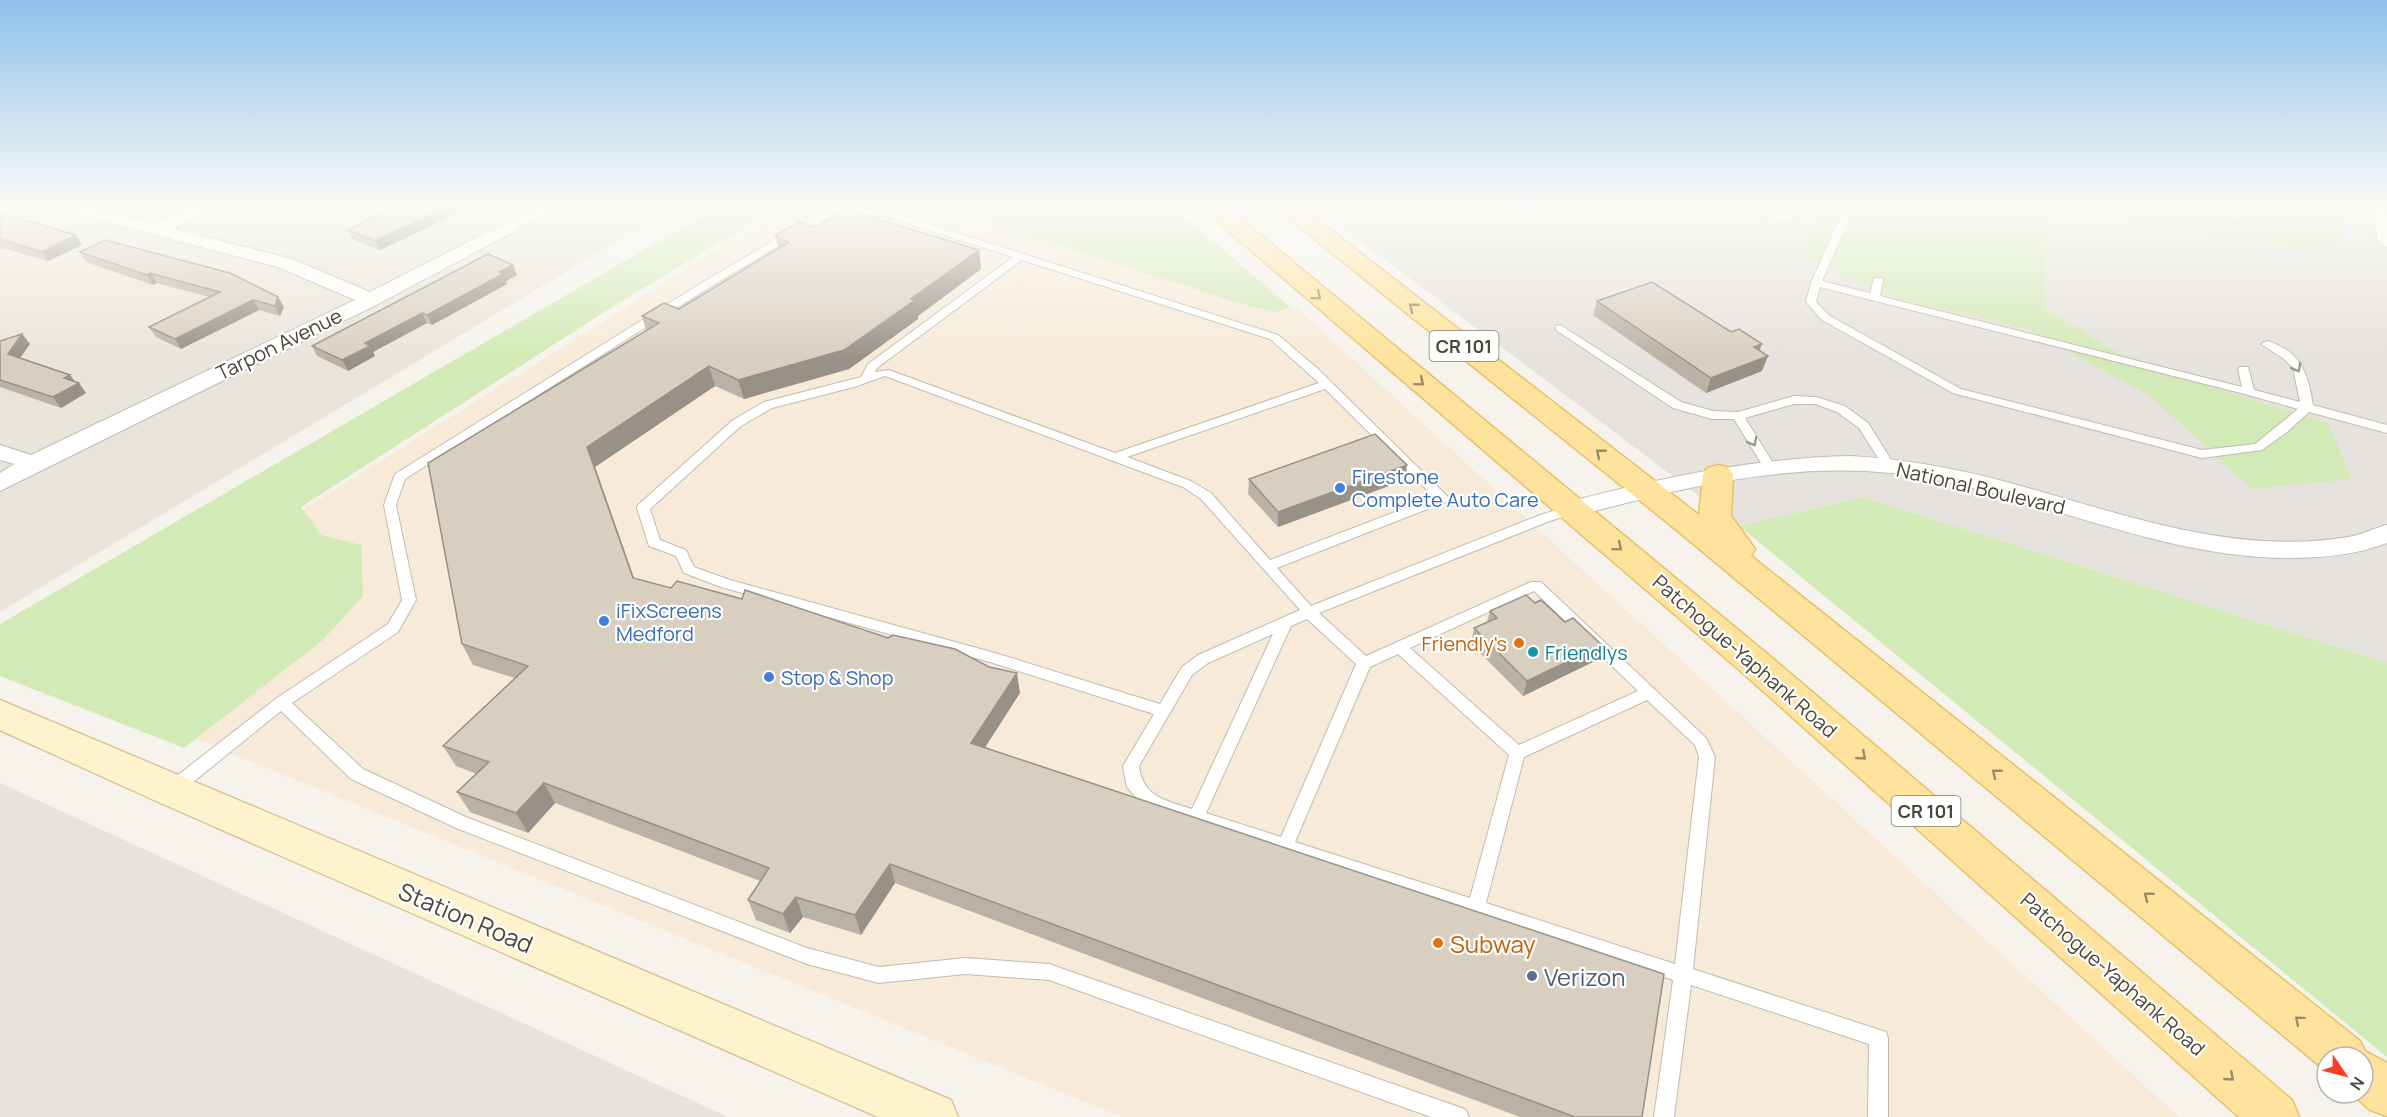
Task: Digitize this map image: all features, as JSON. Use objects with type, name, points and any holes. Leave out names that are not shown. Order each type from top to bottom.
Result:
[{"type":"main road","name":"Patchogue-Yaphank Road","points":[[1270,256],[1573,509],[1910,797],[2275,1117]]},
{"type":"main road","name":"CR 101","points":[[1348,256],[1645,489],[2329,1045]]},
{"type":"main road","points":[[1718,475],[1713,514],[1717,524],[1819,629]]},
{"type":"main road","name":"Station Road","points":[[0,714],[170,790],[928,1116]]},
{"type":"main road","points":[[2375,1083],[2387,1093]]},
{"type":"street","points":[[258,256],[285,263],[371,300]]},
{"type":"street","name":"Tarpon Avenue","points":[[0,483],[33,463],[371,300],[456,256]]},
{"type":"street","points":[[0,452],[33,463]]},
{"type":"street","name":"National Boulevard","points":[[1573,509],[1645,489],[1718,475],[1770,468],[1836,464],[1889,466],[1985,484],[2165,534],[2218,546],[2261,550],[2316,549],[2360,543],[2387,533]]},
{"type":"lane","points":[[170,790],[282,702],[393,628],[408,600],[390,505],[399,477],[755,256]]},
{"type":"lane","points":[[866,379],[872,366],[1021,256]]},
{"type":"lane","points":[[1021,256],[1274,337],[1327,384],[1443,498],[1268,566]]},
{"type":"lane","points":[[1828,256],[1816,283],[1811,302],[1826,318],[1957,391],[2202,454],[2258,447],[2283,429],[2307,407]]},
{"type":"lane","points":[[1874,298],[1878,280]]},
{"type":"lane","points":[[1816,283],[2387,429]]},
{"type":"lane","points":[[1560,328],[1662,398],[1677,405],[1712,415],[1738,416],[1794,400],[1816,401],[1840,410],[1864,426],[1889,466]]},
{"type":"lane","points":[[2267,344],[2290,356],[2301,370],[2307,407]]},
{"type":"lane","points":[[2244,369],[2248,392]]},
{"type":"lane","points":[[1163,711],[994,658],[726,584],[689,570],[681,553],[654,543],[643,508],[737,423],[768,405],[885,372],[1187,484],[1206,496],[1309,612],[1364,663]]},
{"type":"lane","points":[[1116,457],[1327,384]]},
{"type":"lane","points":[[1738,416],[1770,468]]},
{"type":"lane","points":[[1573,509],[1309,612],[1203,659],[1186,671],[1131,766],[1133,782],[1150,802],[1879,1038],[1878,1117]]},
{"type":"lane","points":[[1285,846],[1364,663],[1536,585],[1701,742],[1707,757],[1683,976],[1664,1117]]},
{"type":"lane","points":[[1196,817],[1286,622]]},
{"type":"lane","points":[[1400,647],[1518,753]]},
{"type":"lane","points":[[1518,753],[1650,692]]},
{"type":"lane","points":[[282,702],[357,774],[462,823],[807,956],[879,975],[965,966],[1049,972],[1459,1117]]},
{"type":"lane","points":[[1476,908],[1518,753]]},
{"type":"shaded area","points":[[0,256],[592,256],[0,612]]},
{"type":"shaded area","points":[[708,256],[1125,256],[1298,309],[2179,1117],[1122,1117],[39,675]]},
{"type":"shaded area","points":[[1380,256],[2387,256],[2387,663],[1863,497],[1739,526]]},
{"type":"shaded area","points":[[0,783],[728,1117],[0,1117]]},
{"type":"green space","points":[[633,256],[696,256],[609,309],[301,507],[321,535],[361,545],[363,596],[323,640],[184,748],[0,676],[0,624]]},
{"type":"green space","points":[[1094,256],[1231,256],[1290,307],[1276,312],[1241,304]]},
{"type":"green space","points":[[1804,256],[2045,256],[2046,309],[2136,364],[2328,423],[2352,479],[2252,489],[2150,396],[2030,330],[1897,298],[1803,258]]},
{"type":"green space","points":[[1863,497],[2387,663],[2387,1057],[2375,1045],[1739,526]]},
{"type":"building","points":[[92,256],[166,256],[230,273],[278,297],[275,306],[253,300],[175,339],[149,327],[220,292],[150,273],[147,275]]},
{"type":"building","points":[[484,256],[493,256],[513,265],[499,272],[503,274],[427,315],[422,313],[365,343],[370,346],[342,360],[312,346]]},
{"type":"building","points":[[766,256],[970,256],[911,299],[915,300],[844,350],[738,380],[709,366],[587,447],[633,578],[671,588],[677,581],[742,599],[745,590],[888,638],[893,635],[955,649],[989,667],[1017,673],[971,743],[1664,974],[1642,1117],[1575,1117],[890,864],[855,915],[796,897],[783,914],[748,900],[769,868],[544,783],[516,813],[457,792],[489,762],[443,746],[528,666],[462,644],[428,463],[659,323],[642,316],[664,303],[679,309]]},
{"type":"building","points":[[1652,282],[1731,332],[1739,329],[1762,344],[1754,347],[1768,356],[1711,378],[1597,301]]},
{"type":"building","points":[[22,334],[8,354],[70,375],[64,378],[79,383],[53,397],[0,380],[0,341]]},
{"type":"building","points":[[1375,434],[1407,465],[1278,512],[1249,479]]},
{"type":"building","name":"Friendlys","points":[[1526,595],[1535,603],[1541,600],[1565,622],[1573,618],[1602,645],[1527,681],[1474,628],[1497,618],[1490,611]]},
{"type":"place","name":"Firestone Complete Auto Care","points":[[1340,488]]},
{"type":"place","name":"iFixScreens Medford","points":[[604,621]]},
{"type":"place","name":"Friendly's","points":[[1519,643]]},
{"type":"place","name":"Friendlys","points":[[1533,652]]},
{"type":"place","name":"Stop & Shop","points":[[769,677]]},
{"type":"place","name":"Subway","points":[[1438,943]]},
{"type":"place","name":"Verizon","points":[[1532,976]]}]
